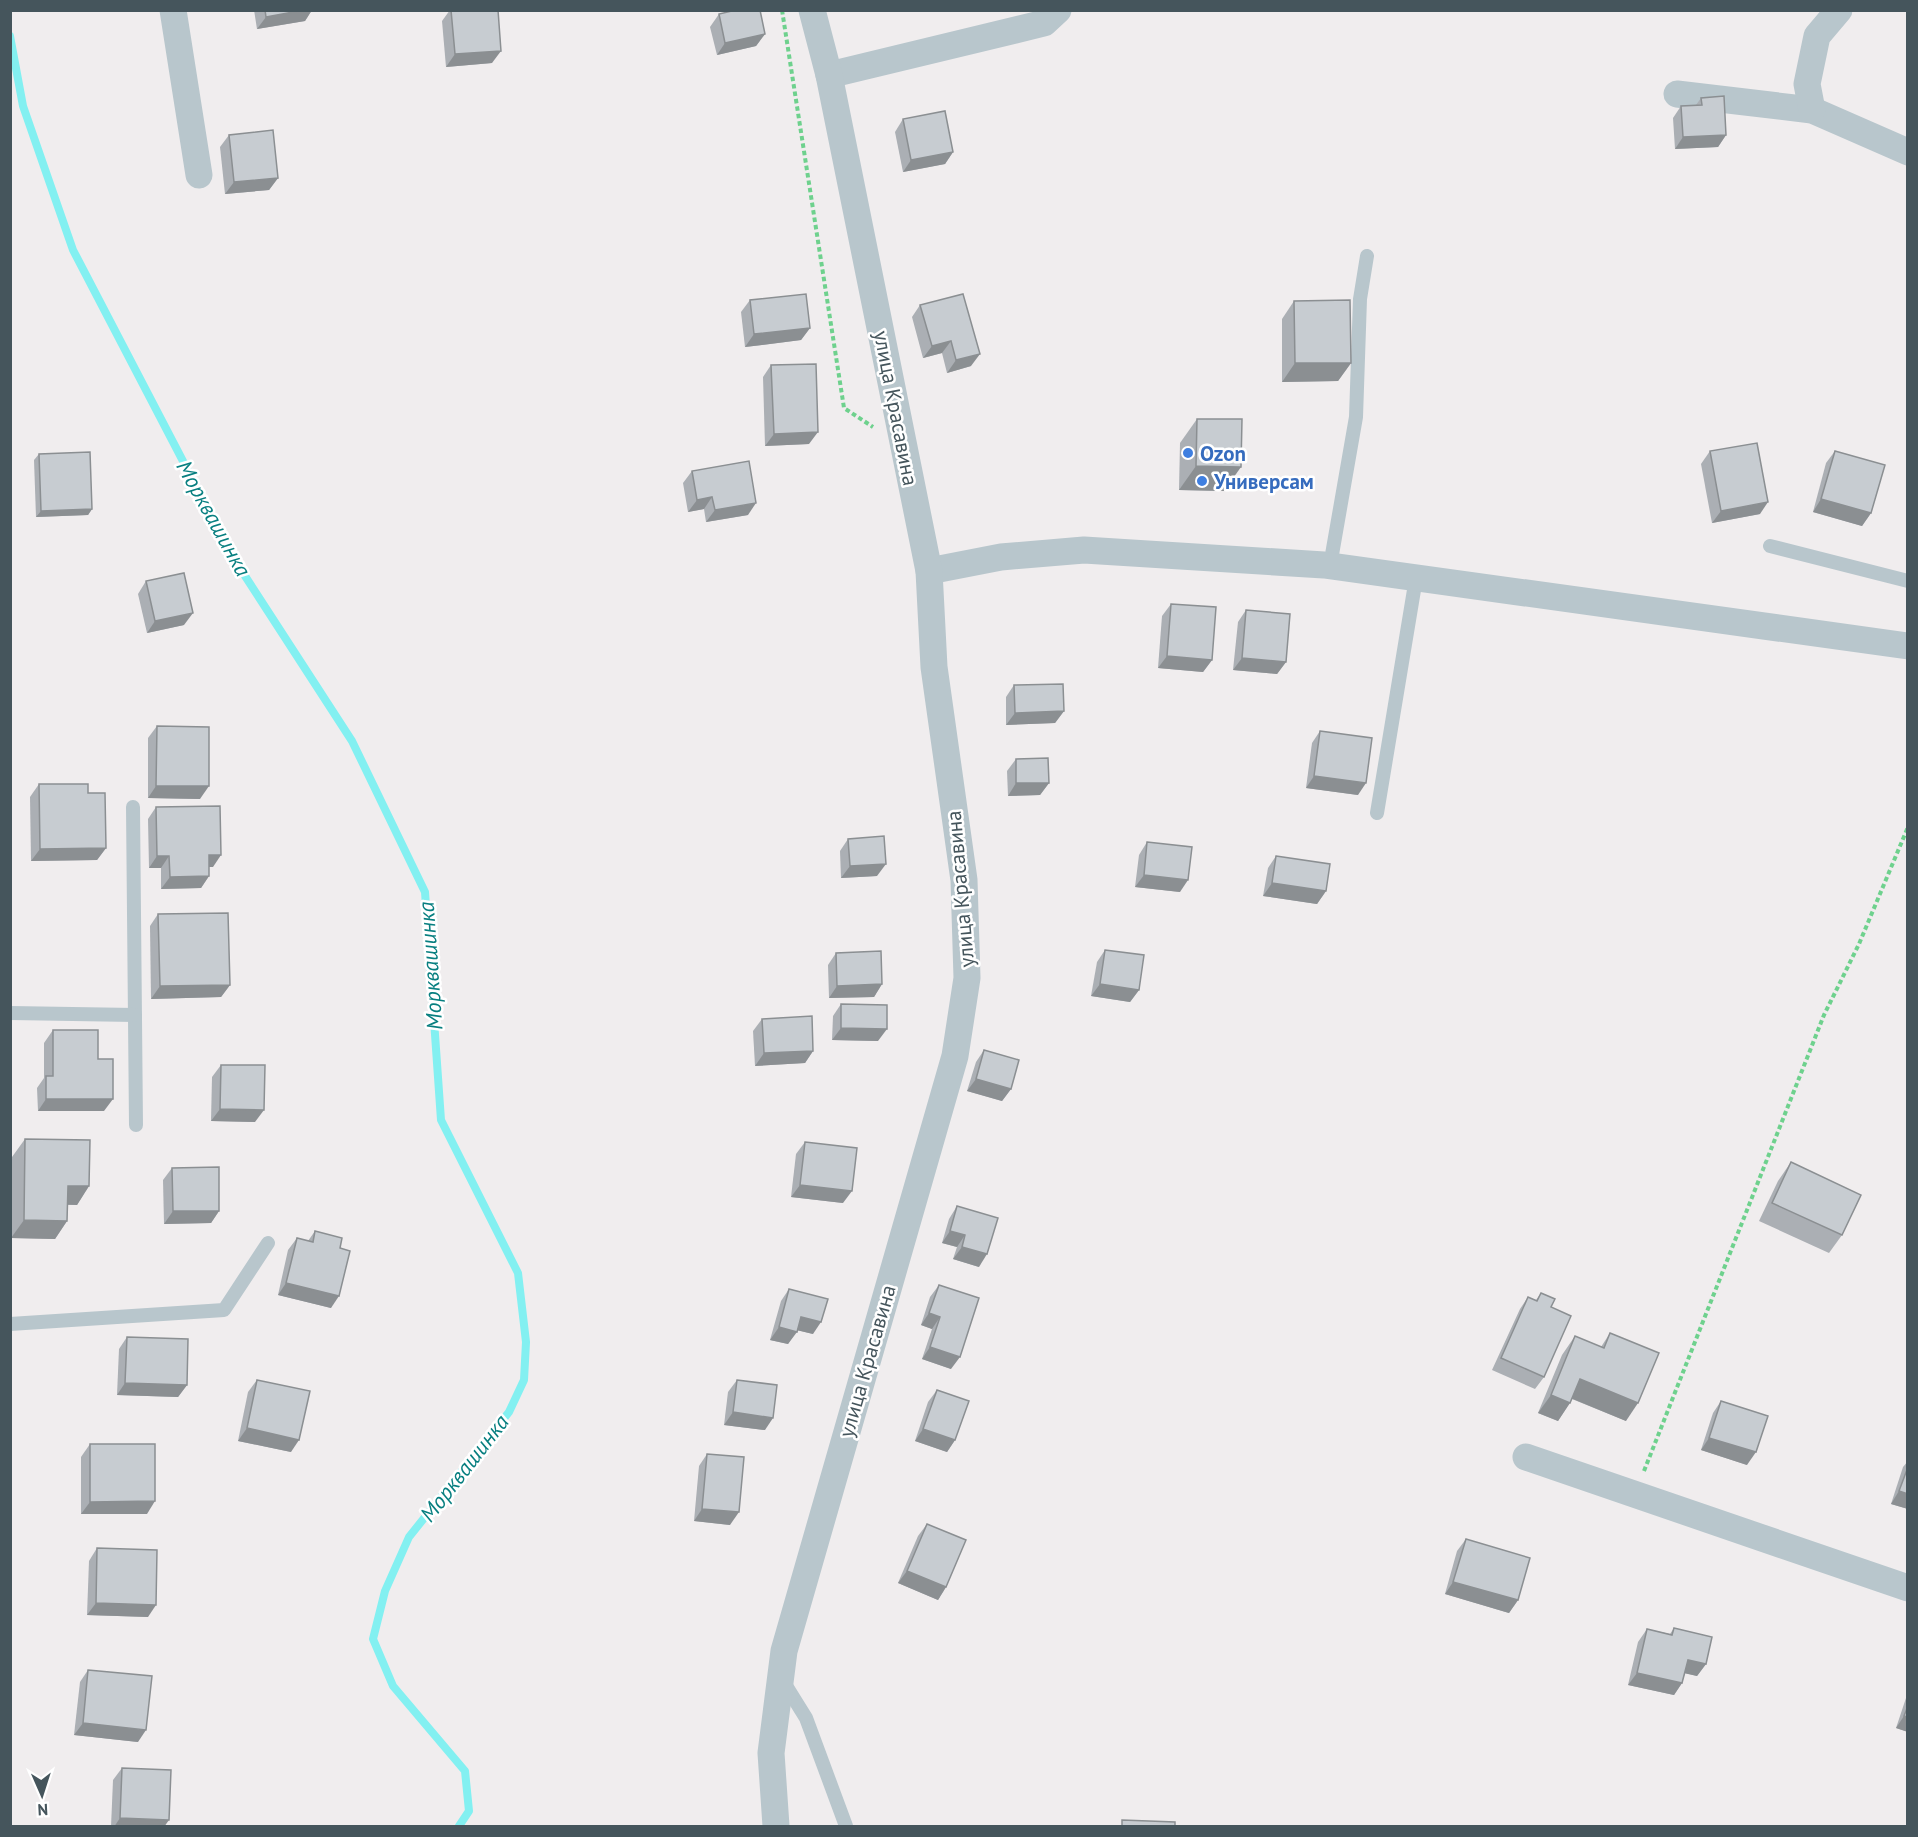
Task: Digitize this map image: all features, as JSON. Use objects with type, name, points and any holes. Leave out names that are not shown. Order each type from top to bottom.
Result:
[{"type":"street","points":[[173,10],[200,175]]},
{"type":"street","name":"улица Красавина","points":[[776,1827],[771,1753],[784,1651],[955,1056],[967,978],[964,880],[934,667],[929,572],[829,75],[812,10]]},
{"type":"street","points":[[829,75],[1044,23],[1058,10]]},
{"type":"street","points":[[1812,110],[1808,84],[1817,36],[1839,10]]},
{"type":"street","points":[[1677,94],[1812,110],[1908,152]]},
{"type":"street","points":[[929,572],[1001,557],[1084,550],[1330,566],[1908,646]]},
{"type":"street","points":[[1526,1457],[1908,1588]]},
{"type":"lane","points":[[1330,566],[1356,417],[1360,299],[1367,256]]},
{"type":"lane","points":[[1770,546],[1908,581]]},
{"type":"lane","points":[[1377,813],[1416,578]]},
{"type":"lane","points":[[134,807],[136,1125]]},
{"type":"lane","points":[[10,1013],[135,1015]]},
{"type":"lane","points":[[10,1324],[224,1310],[268,1243]]},
{"type":"lane","points":[[780,1677],[806,1718],[846,1827]]},
{"type":"path","points":[[782,10],[844,408],[904,447]]},
{"type":"path","points":[[1635,1494],[1820,1026],[1859,944],[1908,827]]},
{"type":"building","points":[[265,10],[304,10],[266,17]]},
{"type":"building","points":[[451,10],[498,10],[501,51],[455,54]]},
{"type":"building","points":[[736,10],[760,10],[765,34],[725,43],[719,14]]},
{"type":"building","points":[[1724,96],[1726,135],[1683,137],[1681,106],[1702,105],[1701,98]]},
{"type":"building","points":[[945,111],[953,152],[911,160],[903,119]]},
{"type":"building","points":[[273,130],[278,178],[234,182],[229,135]]},
{"type":"building","points":[[806,294],[810,328],[754,334],[750,300]]},
{"type":"building","points":[[963,294],[980,354],[956,360],[951,341],[932,346],[920,305]]},
{"type":"building","points":[[1350,300],[1351,363],[1295,363],[1294,301]]},
{"type":"building","points":[[816,364],[818,432],[774,434],[771,365]]},
{"type":"building","points":[[1197,419],[1242,419],[1241,467],[1196,466]]},
{"type":"building","points":[[1757,443],[1768,502],[1721,511],[1710,451]]},
{"type":"building","points":[[1835,451],[1885,465],[1871,513],[1821,499]]},
{"type":"building","points":[[90,452],[92,509],[41,511],[39,454]]},
{"type":"building","points":[[749,461],[756,503],[715,510],[712,497],[697,500],[692,471]]},
{"type":"building","points":[[184,573],[193,613],[155,621],[146,581]]},
{"type":"building","points":[[1171,604],[1216,607],[1212,660],[1167,656]]},
{"type":"building","points":[[1246,610],[1290,614],[1286,662],[1242,658]]},
{"type":"building","points":[[1063,684],[1064,711],[1015,713],[1014,685]]},
{"type":"building","points":[[157,726],[209,727],[209,786],[156,786]]},
{"type":"building","points":[[1320,731],[1372,738],[1366,783],[1314,776]]},
{"type":"building","points":[[1048,758],[1049,783],[1016,783],[1016,759]]},
{"type":"building","points":[[39,784],[88,784],[88,793],[105,793],[106,848],[40,849]]},
{"type":"building","points":[[220,806],[221,855],[209,855],[209,876],[170,877],[169,856],[157,856],[156,807]]},
{"type":"building","points":[[884,836],[886,864],[850,866],[848,839]]},
{"type":"building","points":[[1147,842],[1192,847],[1188,880],[1144,875]]},
{"type":"building","points":[[1276,856],[1330,864],[1326,891],[1272,883]]},
{"type":"building","points":[[228,913],[230,985],[160,986],[158,914]]},
{"type":"building","points":[[1105,950],[1144,955],[1139,990],[1100,984]]},
{"type":"building","points":[[881,951],[882,984],[837,986],[836,953]]},
{"type":"building","points":[[841,1004],[887,1005],[887,1029],[841,1028]]},
{"type":"building","points":[[812,1016],[813,1051],[764,1053],[762,1019]]},
{"type":"building","points":[[53,1030],[98,1030],[98,1059],[113,1059],[113,1099],[46,1099],[46,1076],[53,1076]]},
{"type":"building","points":[[984,1050],[1019,1060],[1011,1089],[976,1079]]},
{"type":"building","points":[[221,1065],[265,1065],[264,1110],[220,1109]]},
{"type":"building","points":[[25,1139],[90,1140],[89,1186],[68,1186],[67,1221],[24,1220]]},
{"type":"building","points":[[805,1142],[857,1148],[852,1191],[800,1185]]},
{"type":"building","points":[[1791,1162],[1861,1195],[1842,1235],[1772,1203]]},
{"type":"building","points":[[219,1167],[219,1211],[173,1211],[172,1168]]},
{"type":"building","points":[[957,1206],[998,1218],[987,1254],[962,1247],[965,1235],[950,1231]]},
{"type":"building","points":[[315,1231],[342,1238],[340,1248],[350,1251],[339,1296],[286,1283],[297,1238],[313,1242]]},
{"type":"building","points":[[939,1285],[979,1298],[960,1357],[930,1347],[940,1317],[929,1313]]},
{"type":"building","points":[[789,1289],[828,1299],[821,1322],[801,1317],[797,1332],[779,1327]]},
{"type":"building","points":[[1541,1293],[1555,1299],[1551,1307],[1571,1316],[1544,1377],[1501,1358],[1528,1297],[1537,1301]]},
{"type":"building","points":[[1610,1333],[1659,1353],[1638,1403],[1580,1379],[1570,1403],[1551,1395],[1575,1336],[1604,1348]]},
{"type":"building","points":[[127,1337],[188,1339],[187,1385],[125,1383]]},
{"type":"building","points":[[257,1380],[310,1391],[299,1440],[247,1428]]},
{"type":"building","points":[[737,1380],[777,1385],[773,1418],[733,1412]]},
{"type":"building","points":[[937,1390],[969,1401],[955,1440],[923,1429]]},
{"type":"building","points":[[1721,1401],[1768,1416],[1756,1452],[1709,1438]]},
{"type":"building","points":[[90,1444],[155,1444],[155,1501],[90,1502]]},
{"type":"building","points":[[707,1454],[744,1457],[739,1512],[702,1509]]},
{"type":"building","points":[[1908,1467],[1908,1494],[1899,1491]]},
{"type":"building","points":[[927,1524],[966,1540],[946,1587],[907,1571]]},
{"type":"building","points":[[1466,1539],[1530,1558],[1518,1600],[1453,1582]]},
{"type":"building","points":[[97,1548],[157,1550],[156,1605],[96,1603]]},
{"type":"building","points":[[1674,1628],[1712,1637],[1706,1664],[1688,1660],[1682,1683],[1637,1673],[1647,1629],[1672,1635]]},
{"type":"building","points":[[88,1670],[152,1676],[146,1730],[83,1723]]},
{"type":"building","points":[[122,1768],[171,1770],[169,1820],[120,1818]]},
{"type":"building","points":[[1122,1820],[1175,1822],[1175,1827],[1122,1827]]},
{"type":"waterway","name":"Морквашинка","points":[[10,36],[23,106],[73,250],[234,559],[352,741],[425,892],[441,1120],[518,1273],[526,1342],[524,1380],[509,1412],[409,1537],[385,1591],[373,1639],[393,1686],[465,1771],[469,1811],[459,1826]]},
{"type":"place","name":"Ozon","points":[[1188,453]]},
{"type":"place","name":"Универсам","points":[[1202,481]]}]
